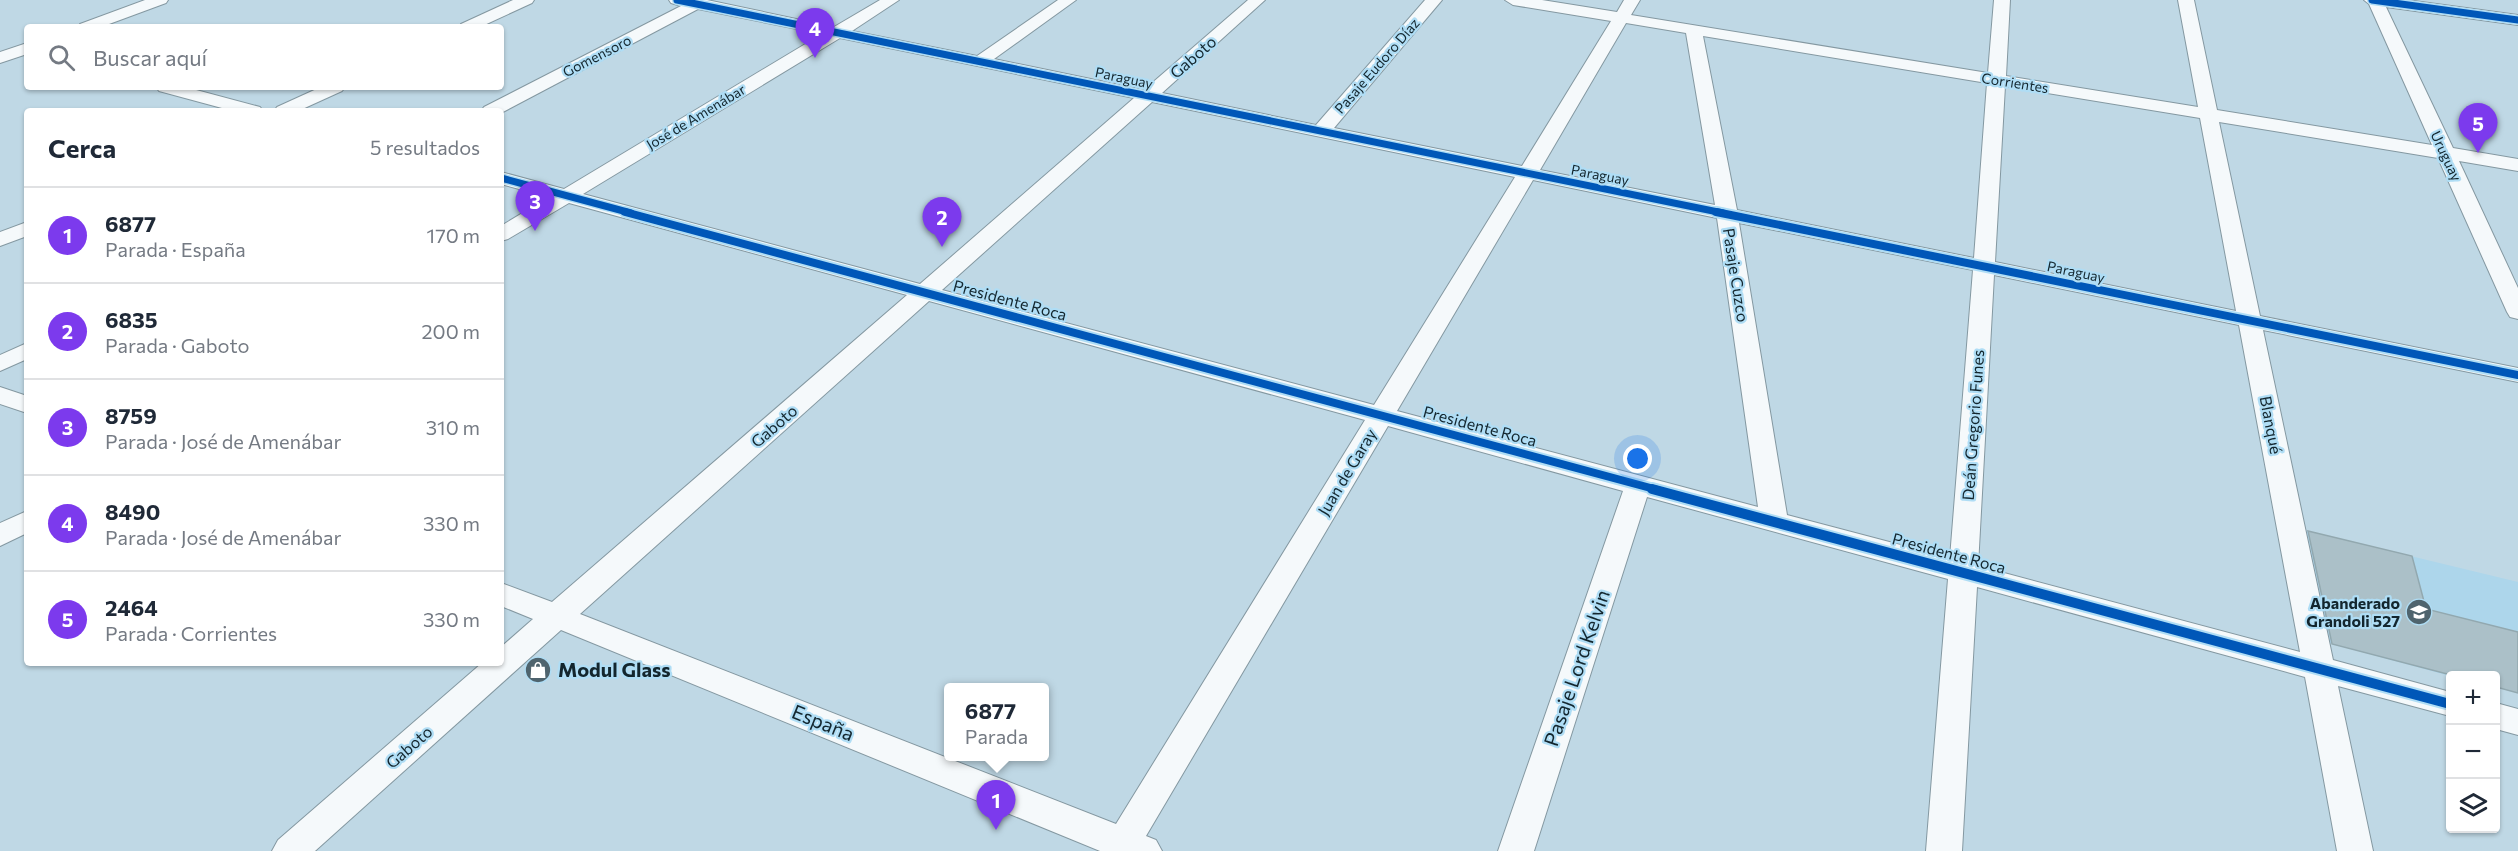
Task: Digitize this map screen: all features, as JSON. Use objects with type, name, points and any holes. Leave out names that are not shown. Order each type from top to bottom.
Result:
[{"type":"street","points":[[94,24],[160,0]]},
{"type":"street","points":[[474,24],[526,0]]},
{"type":"street","name":"José de Amenábar","points":[[504,233],[891,0]]},
{"type":"street","points":[[979,62],[1068,0]]},
{"type":"street","name":"Gaboto","points":[[504,663],[1257,0]]},
{"type":"street","name":"Pasaje Eudoro Díaz","points":[[1321,131],[1434,0]]},
{"type":"street","name":"Corrientes","points":[[1513,0],[1627,9],[1694,30],[2518,165]]},
{"type":"street","name":"Deán Gregorio Funes","points":[[1944,851],[2002,0]]},
{"type":"street","name":"Blanqué","points":[[2186,0],[2355,851]]},
{"type":"street","points":[[2374,0],[2518,20]]},
{"type":"street","name":"Uruguay","points":[[2374,0],[2518,312]]},
{"type":"street","name":"Paraguay","points":[[692,1],[836,33],[2518,375]]},
{"type":"street","name":"Gomensoro","points":[[496,108],[692,1]]},
{"type":"street","name":"Juan de Garay","points":[[1128,848],[1382,415],[1627,9]]},
{"type":"street","name":"Pasaje Cuzco","points":[[1694,30],[1727,214],[1774,521]]},
{"type":"street","points":[[0,42],[24,48]]},
{"type":"street","points":[[0,58],[24,50]]},
{"type":"street","points":[[176,90],[243,108]]},
{"type":"street","points":[[290,108],[329,90]]},
{"type":"street","name":"Presidente Roca","points":[[504,179],[2446,703]]},
{"type":"street","points":[[0,240],[24,229]]},
{"type":"street","points":[[0,364],[24,352]]},
{"type":"street","points":[[0,395],[24,404]]},
{"type":"street","name":"Pasaje Lord Kelvin","points":[[1516,851],[1638,485]]},
{"type":"street","points":[[0,536],[24,522]]},
{"type":"street","name":"España","points":[[504,595],[1128,848]]},
{"type":"street","name":"Gaboto","points":[[290,851],[500,666]]},
{"type":"street","points":[[2500,717],[2518,722]]},
{"type":"shaded area","name":"Abanderado Grandoli 527","points":[[2303,530],[2518,582],[2518,693],[2500,688],[2500,671],[2446,671],[2446,675],[2325,642]]},
{"type":"building","name":"Abanderado Grandoli 527","points":[[2308,531],[2412,556],[2426,609],[2518,632],[2518,693],[2500,688],[2500,671],[2446,671],[2446,674],[2332,644]]},
{"type":"cycle path","points":[[677,0],[2518,375]]},
{"type":"cycle path","points":[[2372,0],[2518,20]]},
{"type":"cycle path","points":[[504,179],[2446,703]]},
{"type":"place","name":"8490","points":[[815,58]]},
{"type":"place","name":"2464","points":[[2478,153]]},
{"type":"place","name":"8759","points":[[535,231]]},
{"type":"place","name":"6835","points":[[942,247]]},
{"type":"place","name":"Abanderado Grandoli 527","points":[[2419,612]]},
{"type":"place","name":"Modul Glass","points":[[538,670]]},
{"type":"place","name":"6877","points":[[996,830]]}]
